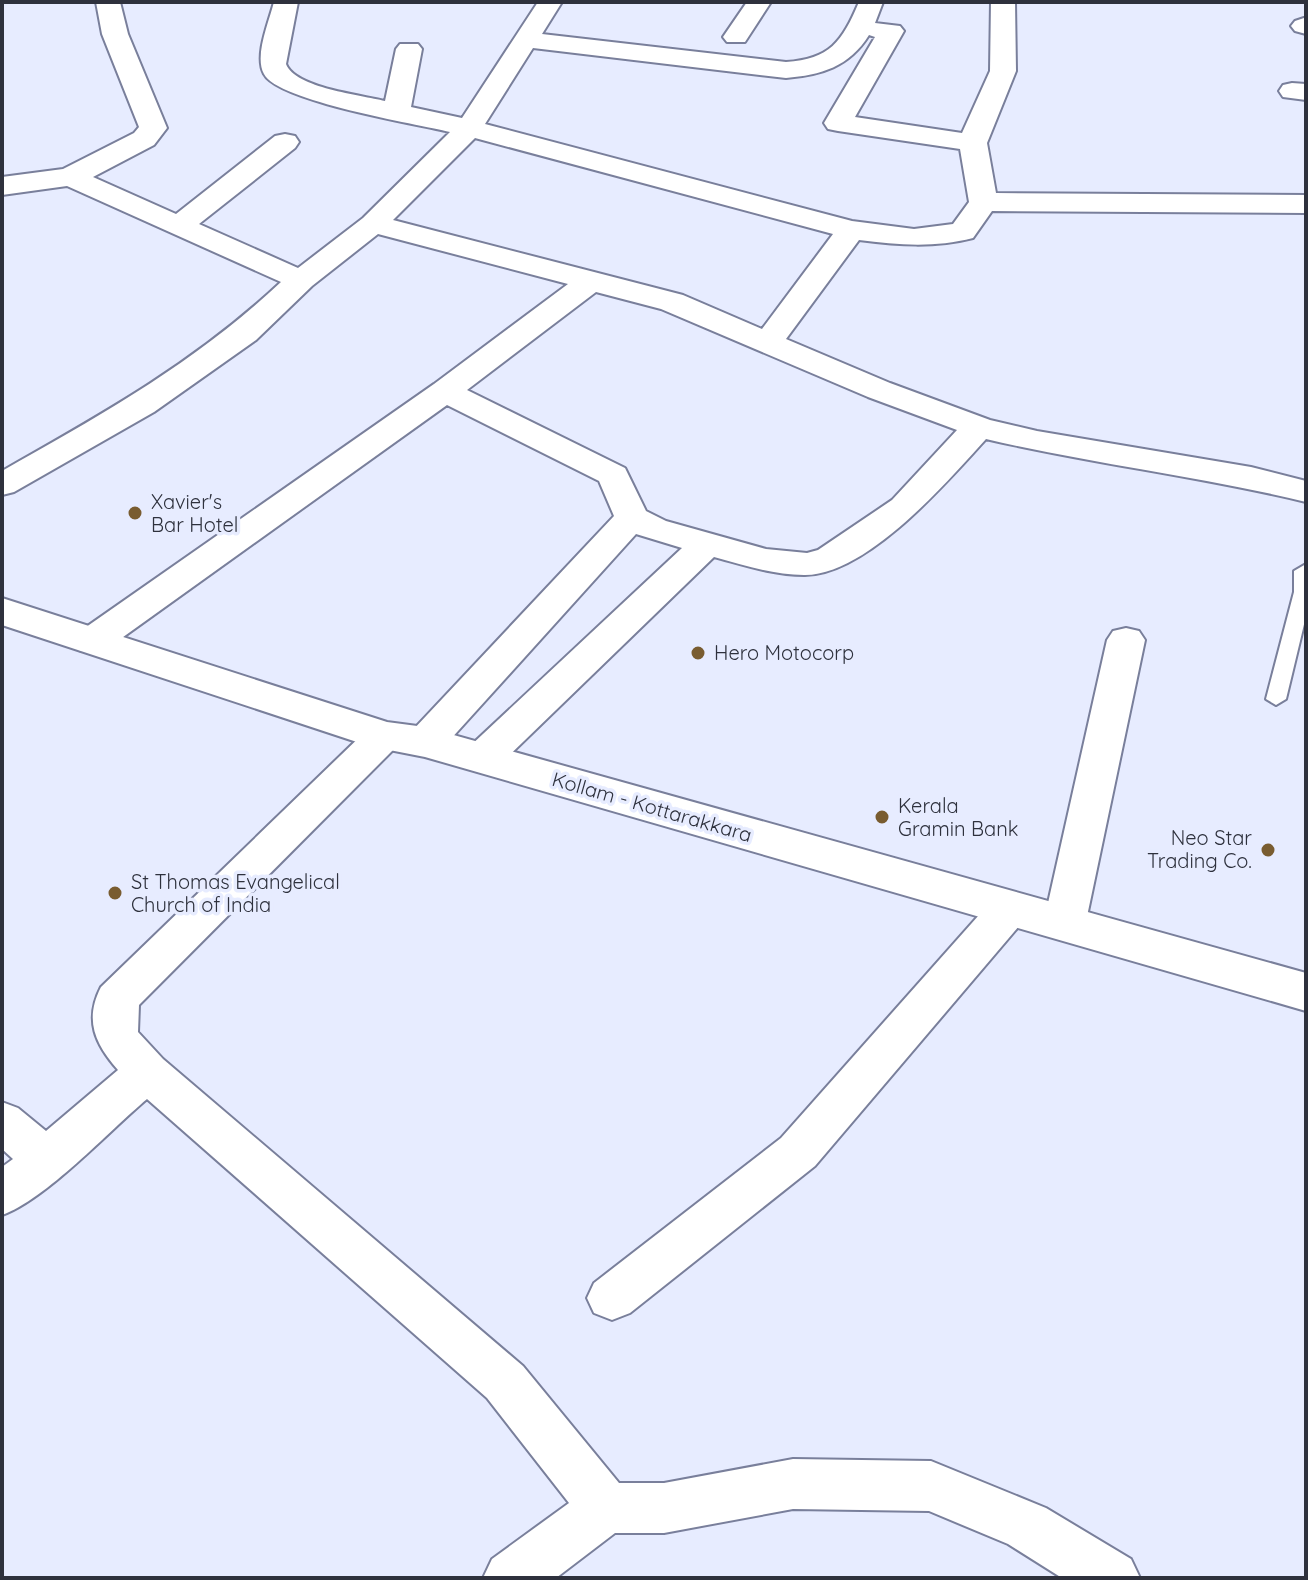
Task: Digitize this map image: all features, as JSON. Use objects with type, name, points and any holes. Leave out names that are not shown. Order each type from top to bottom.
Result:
[{"type":"main road","name":"Kollam - Kottarakkara","points":[[2,611],[404,739],[1065,921],[1306,992]]},
{"type":"street","points":[[2,186],[70,177],[144,139],[153,128],[115,34],[108,2]]},
{"type":"street","points":[[286,2],[273,64],[277,75],[302,90],[469,128],[851,230],[914,238],[963,232],[983,202],[973,143],[1003,71],[1003,2]]},
{"type":"street","points":[[2,485],[142,405],[245,333],[301,280],[373,224],[469,128],[550,2]]},
{"type":"street","points":[[736,37],[759,2]]},
{"type":"street","points":[[527,40],[764,70],[794,71],[812,68],[852,46],[871,2]]},
{"type":"street","points":[[862,28],[891,31],[838,123],[973,143]]},
{"type":"street","points":[[396,113],[409,49]]},
{"type":"street","points":[[180,225],[285,142]]},
{"type":"street","points":[[70,177],[301,280]]},
{"type":"street","points":[[983,202],[1306,204]]},
{"type":"street","points":[[373,224],[672,302],[879,390],[979,427],[1037,441],[1251,477],[1306,492]]},
{"type":"street","points":[[768,342],[851,230]]},
{"type":"street","points":[[92,641],[445,391],[591,281]]},
{"type":"street","points":[[445,391],[613,475],[632,517],[654,529],[765,560],[807,564],[830,558],[904,507],[979,427]]},
{"type":"street","points":[[606,1508],[505,1382],[147,1072],[116,1037],[117,999],[404,739],[632,517]]},
{"type":"street","points":[[482,758],[708,543]]},
{"type":"street","points":[[1065,921],[1126,640]]},
{"type":"street","points":[[612,1298],[798,1152],[1010,908]]},
{"type":"street","points":[[2,1195],[47,1160],[86,1121],[147,1072]]},
{"type":"street","points":[[2,1121],[47,1160]]},
{"type":"street","points":[[511,1578],[606,1508],[664,1508],[793,1484],[931,1486],[1027,1526],[1112,1578]]},
{"type":"lane","points":[[1276,699],[1303,592],[1303,571],[1306,570]]},
{"type":"place","name":"Xavier's Bar Hotel","points":[[135,513]]},
{"type":"place","name":"Hero Motocorp","points":[[698,653]]},
{"type":"place","name":"Kerala Gramin Bank","points":[[882,817]]},
{"type":"place","name":"Neo Star Trading Co.","points":[[1268,850]]},
{"type":"place","name":"St Thomas Evangelical Church of India","points":[[115,893]]}]
